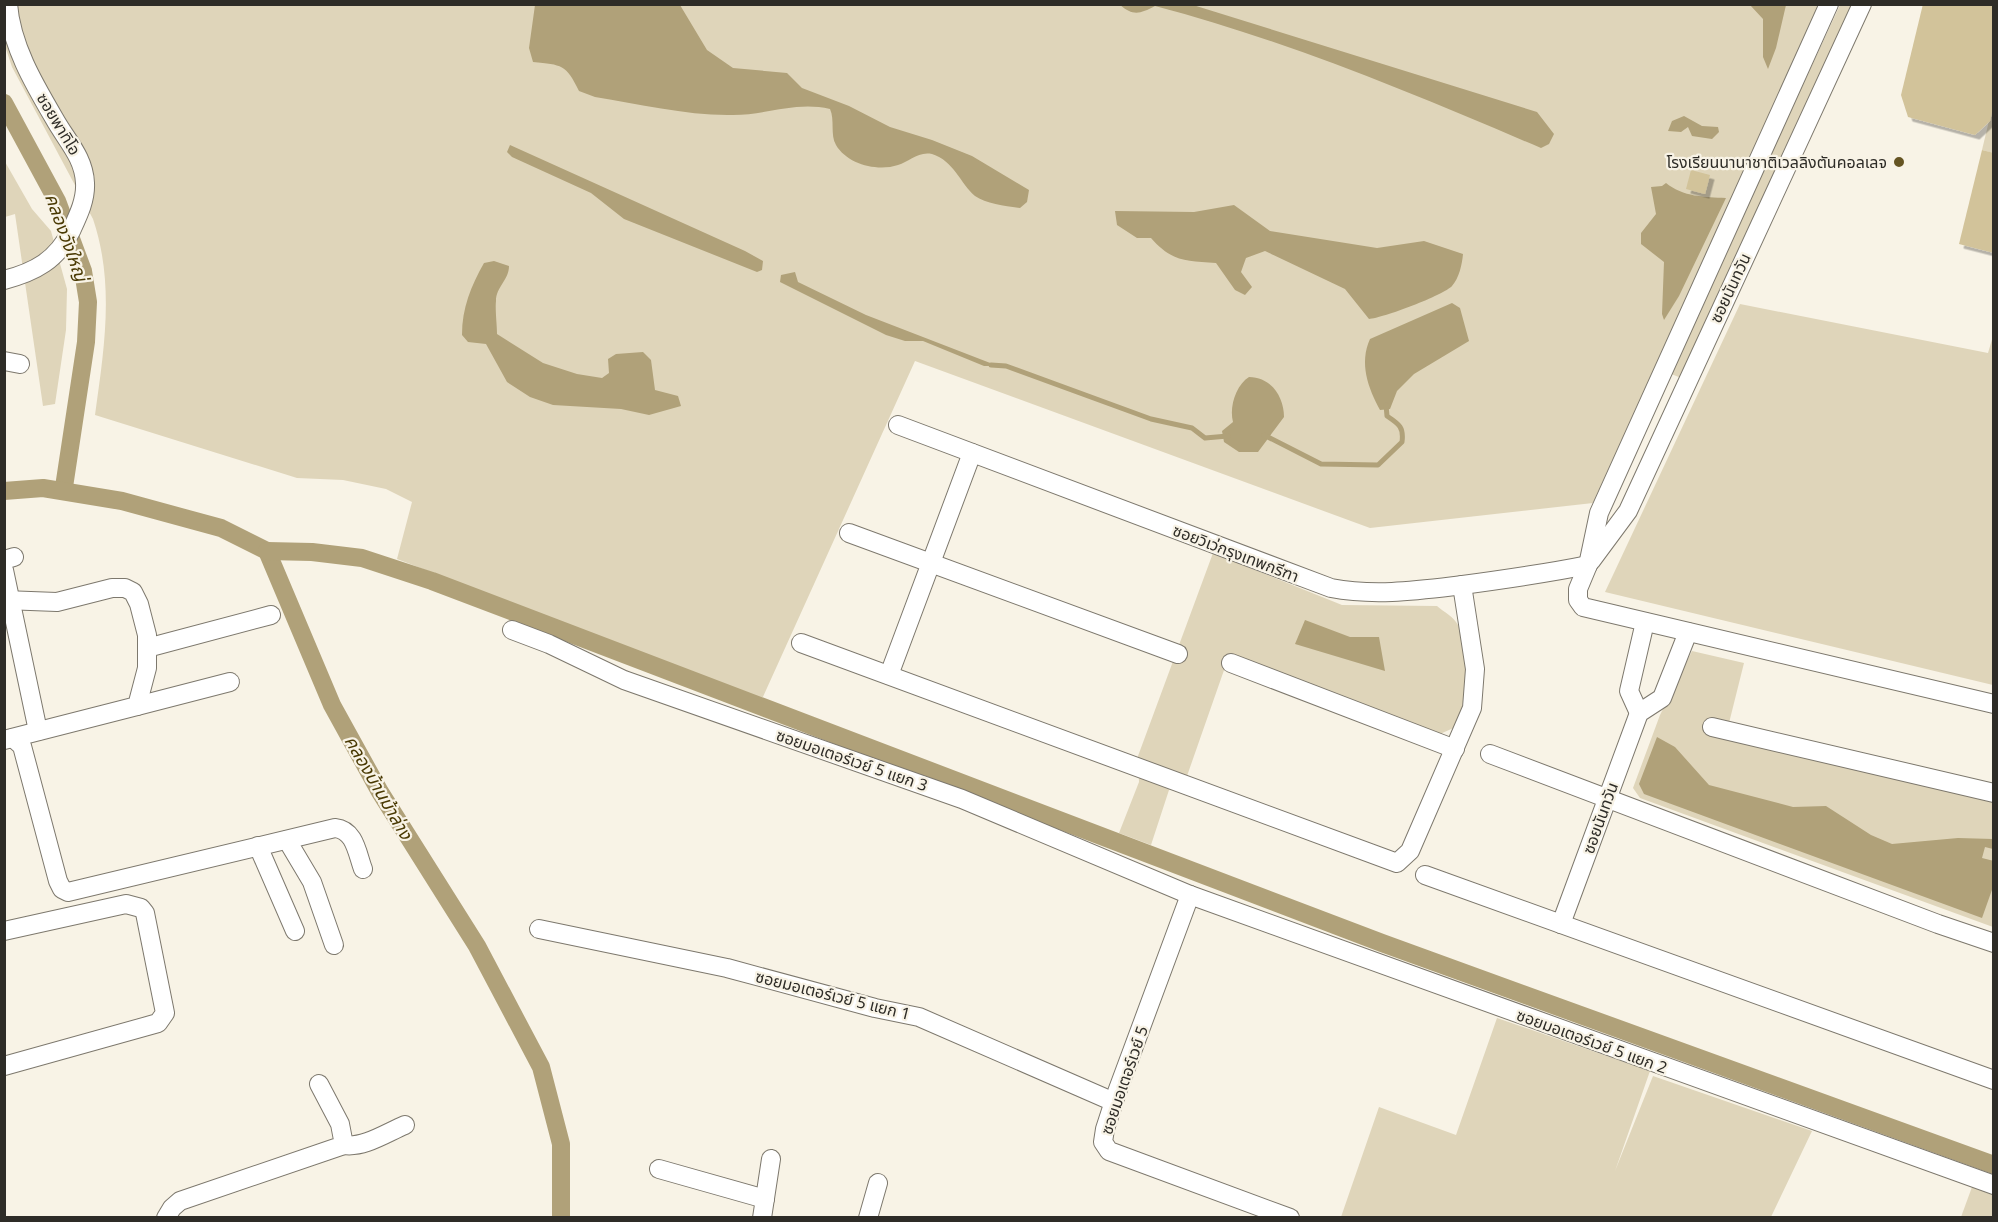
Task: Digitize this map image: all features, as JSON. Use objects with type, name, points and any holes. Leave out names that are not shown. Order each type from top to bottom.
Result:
[{"type":"street","name":"ซอยพาทิโอ","points":[[4,280],[30,273],[51,259],[63,247],[82,207],[86,184],[81,160],[54,118],[23,59],[10,23],[8,4]]},
{"type":"street","name":"ซอยนันทวัน","points":[[1829,4],[1599,513],[1588,565],[1578,589],[1578,600],[1584,607],[1994,704]]},
{"type":"street","name":"ซอยนันทวัน","points":[[1588,565],[1628,511],[1862,4]]},
{"type":"street","points":[[1642,416],[1665,428]]},
{"type":"street","name":"ซอยวิเว่กรุงเทพกรีฑา","points":[[898,425],[1331,588],[1355,593],[1400,592],[1462,585],[1535,576],[1588,565]]},
{"type":"street","points":[[889,675],[972,453]]},
{"type":"street","points":[[849,532],[1178,654]]},
{"type":"street","points":[[8,562],[8,600],[38,731]]},
{"type":"street","points":[[801,643],[1397,862],[1410,851],[1472,708],[1475,669],[1462,585]]},
{"type":"street","points":[[8,600],[57,602],[112,588],[125,588],[133,592],[139,604],[147,635],[147,668],[137,706]]},
{"type":"street","points":[[147,648],[271,615]]},
{"type":"street","points":[[1645,622],[1629,691],[1640,713],[1662,698],[1688,632]]},
{"type":"street","name":"ซอยมอเตอร์เวย์ 5 แยก 3","points":[[512,630],[549,644],[624,680],[962,799],[1190,894]]},
{"type":"street","points":[[1231,663],[1455,749]]},
{"type":"street","points":[[9,739],[230,682]]},
{"type":"street","name":"ซอยนันทวัน","points":[[1561,924],[1640,713]]},
{"type":"street","points":[[1712,727],[1994,793]]},
{"type":"street","points":[[9,739],[22,746],[58,881],[62,889],[68,892],[335,828],[344,829],[351,835],[363,869]]},
{"type":"street","points":[[1490,754],[1994,943]]},
{"type":"street","points":[[287,840],[312,882],[334,945]]},
{"type":"street","points":[[258,846],[295,931]]},
{"type":"street","points":[[1425,875],[1994,1080]]},
{"type":"street","name":"ซอยมอเตอร์เวย์ 5","points":[[1190,894],[1103,1136],[1110,1151],[1290,1218]]},
{"type":"street","name":"ซอยมอเตอร์เวย์ 5 แยก 2","points":[[1190,894],[1994,1185]]},
{"type":"street","points":[[4,931],[126,904],[141,908],[145,913],[165,1014],[158,1023],[4,1066]]},
{"type":"street","name":"ซอยมอเตอร์เวย์ 5 แยก 1","points":[[539,929],[727,968],[875,1008],[919,1017],[1114,1102]]},
{"type":"street","points":[[319,1084],[339,1124],[344,1145]]},
{"type":"street","points":[[166,1218],[180,1201],[344,1145],[353,1146],[365,1142],[405,1125]]},
{"type":"street","points":[[762,1218],[771,1159]]},
{"type":"street","points":[[659,1169],[765,1199]]},
{"type":"street","points":[[868,1218],[878,1183]]},
{"type":"shaded area","points":[[4,5],[1820,5],[1593,503],[1370,528],[915,361],[762,699],[397,559],[412,502],[386,489],[343,480],[297,478],[95,415],[106,317],[106,292],[100,243],[93,219],[12,67],[5,46]]},
{"type":"shaded area","points":[[535,5],[680,5],[707,50],[733,68],[787,73],[802,88],[849,106],[890,127],[972,156],[1029,190],[1027,202],[1020,208],[980,199],[970,191],[946,162],[932,154],[922,154],[902,164],[881,168],[855,162],[841,152],[836,145],[830,109],[793,107],[746,114],[699,114],[595,97],[579,91],[562,67],[533,62],[529,48]]},
{"type":"shaded area","points":[[1120,5],[1193,5],[1537,112],[1554,134],[1549,144],[1541,148],[1350,70],[1254,35],[1155,6],[1137,13]]},
{"type":"shaded area","points":[[1750,5],[1786,5],[1776,48],[1768,69],[1763,57],[1763,19]]},
{"type":"shaded area","points":[[1840,5],[1855,5],[1681,378],[1669,373]]},
{"type":"shaded area","points":[[1993,104],[1993,153],[1982,150]]},
{"type":"shaded area","points":[[1684,116],[1702,126],[1718,127],[1719,132],[1712,139],[1692,136],[1688,127],[1681,132],[1668,131],[1672,121]]},
{"type":"shaded area","points":[[510,145],[745,251],[763,261],[762,270],[757,272],[624,219],[591,193],[512,157],[507,152]]},
{"type":"shaded area","points":[[4,160],[32,209],[51,231],[67,289],[66,330],[55,404],[43,406],[15,214],[5,217]]},
{"type":"shaded area","points":[[1666,183],[1687,194],[1726,198],[1679,296],[1664,320],[1662,314],[1664,262],[1641,244],[1641,233],[1656,214],[1651,187],[1662,186]]},
{"type":"shaded area","points":[[1234,205],[1270,231],[1377,248],[1424,241],[1463,254],[1460,271],[1452,286],[1438,295],[1369,319],[1345,289],[1265,251],[1246,258],[1241,272],[1252,287],[1245,295],[1235,290],[1216,263],[1180,259],[1166,252],[1151,238],[1137,238],[1117,225],[1115,211],[1194,212]]},
{"type":"shaded area","points":[[494,261],[509,266],[497,296],[497,334],[543,363],[577,374],[602,378],[609,373],[608,359],[616,354],[643,352],[651,360],[655,390],[678,396],[681,406],[649,415],[621,409],[553,405],[530,397],[507,382],[486,344],[468,342],[462,335],[471,289],[484,263]]},
{"type":"shaded area","points":[[795,272],[798,282],[866,315],[998,366],[984,366],[923,341],[905,341],[886,335],[780,282],[781,275]]},
{"type":"shaded area","points":[[1452,303],[1460,308],[1469,341],[1414,374],[1397,391],[1390,409],[1380,410],[1366,375],[1365,357],[1370,339]]},
{"type":"shaded area","points":[[1740,304],[1988,353],[1993,336],[1993,685],[1605,592]]},
{"type":"shaded area","points":[[1249,377],[1264,380],[1270,384],[1282,402],[1284,417],[1258,452],[1239,452],[1224,442],[1222,431],[1233,422],[1232,410],[1237,391]]},
{"type":"shaded area","points":[[1213,553],[1342,605],[1437,606],[1456,622],[1465,648],[1465,689],[1458,726],[1440,734],[1230,653],[1187,776],[1169,790],[1151,845],[1119,833],[1139,782],[1138,756]]},
{"type":"shaded area","points":[[1305,620],[1350,637],[1379,637],[1385,671],[1295,644]]},
{"type":"shaded area","points":[[1692,651],[1744,663],[1726,735],[1993,800],[1993,927],[1640,798],[1633,788],[1660,715]]},
{"type":"shaded area","points":[[1657,737],[1675,747],[1709,785],[1793,807],[1826,806],[1871,835],[1892,844],[1958,838],[1993,839],[1993,849],[1985,847],[1982,858],[1994,861],[1993,887],[1982,918],[1644,794],[1639,784]]},
{"type":"shaded area","points":[[1497,1018],[1650,1071],[1615,1171],[1653,1076],[1812,1131],[1771,1217],[1341,1217],[1379,1107],[1456,1135]]},
{"type":"shaded area","points":[[1972,1187],[1993,1195],[1993,1217],[1961,1217]]},
{"type":"building","points":[[1923,4],[1994,4],[1994,104],[1990,121],[1975,135],[1908,117],[1901,95]]},
{"type":"building","points":[[1982,150],[1994,153],[1994,253],[1959,244]]},
{"type":"building","points":[[1691,170],[1710,175],[1705,194],[1686,189]]},
{"type":"waterway","name":"คลองวังใหญ่","points":[[4,103],[57,201],[83,271],[88,302],[86,342],[64,487]]},
{"type":"waterway","points":[[991,365],[1006,366],[1151,419],[1192,428],[1205,438],[1228,436]]},
{"type":"waterway","points":[[1264,435],[1321,464],[1378,465],[1402,442],[1401,429],[1387,416],[1386,405]]},
{"type":"waterway","name":"คลองบ้านม้าล่าง","points":[[4,491],[43,488],[122,501],[221,528],[267,551],[332,705],[380,792],[477,946],[541,1067],[561,1144],[561,1218]]},
{"type":"waterway","points":[[267,551],[312,552],[362,558],[432,581],[1382,943],[1994,1165]]},
{"type":"place","name":"โรงเรียนนานาชาติเวลลิงตันคอลเลจ","points":[[1899,162]]}]
